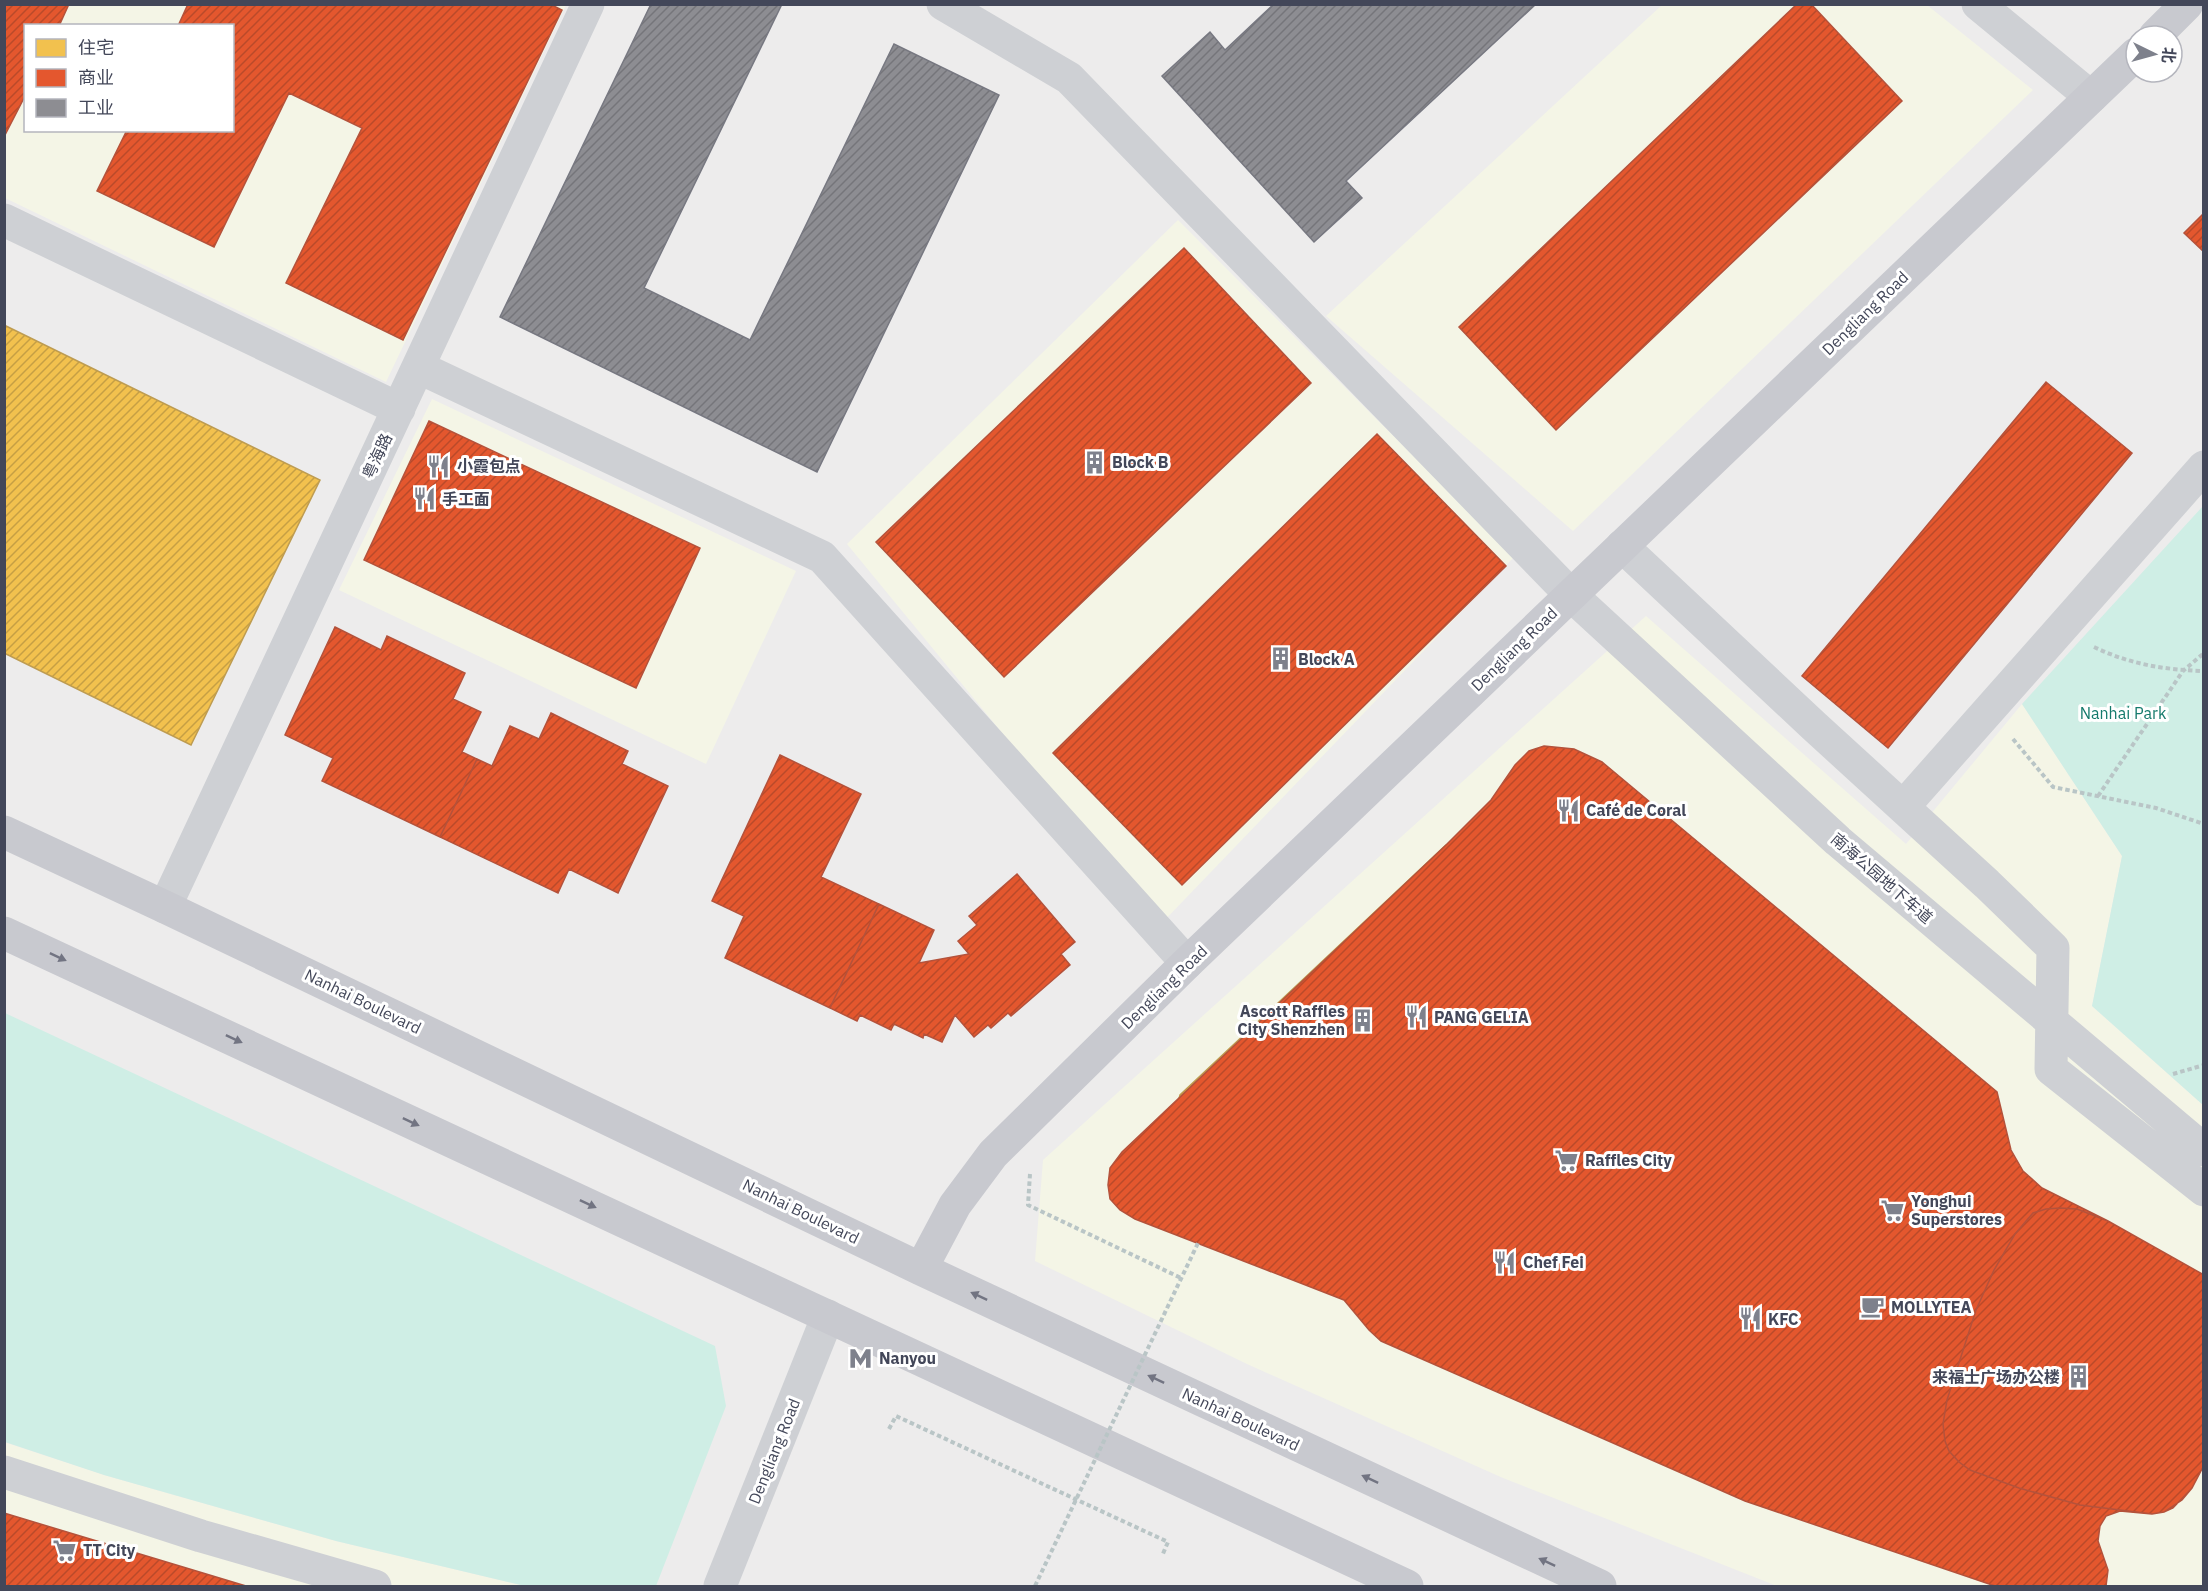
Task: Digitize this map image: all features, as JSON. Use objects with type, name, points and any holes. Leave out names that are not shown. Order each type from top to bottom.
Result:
[{"type":"main road","points":[[2167,24],[2187,4]]},
{"type":"main road","name":"Dengliang Road","points":[[921,1269],[955,1205],[993,1154],[1187,963],[2124,65]]},
{"type":"main road","name":"Nanhai Boulevard","points":[[4,832],[921,1269],[1600,1587]]},
{"type":"main road","points":[[4,933],[1407,1587]]},
{"type":"street","name":"粤海路","points":[[165,907],[588,4]]},
{"type":"street","name":"南海公园地下车道","points":[[944,4],[1069,78],[1571,595],[1838,841],[2204,1150]]},
{"type":"street","points":[[1978,4],[2091,97]]},
{"type":"street","points":[[4,220],[399,408]]},
{"type":"street","points":[[418,367],[822,557],[1187,963]]},
{"type":"street","points":[[1903,807],[2204,467]]},
{"type":"street","points":[[1622,546],[2053,948],[2051,1069],[2204,1190]]},
{"type":"street","name":"Dengliang Road","points":[[720,1587],[828,1316]]},
{"type":"street","points":[[4,1472],[201,1536],[375,1587]]},
{"type":"path","points":[[2062,627],[2116,658],[2149,667],[2204,671]]},
{"type":"path","points":[[2098,796],[2183,671],[2204,653]]},
{"type":"path","points":[[1989,709],[2053,788],[2156,807],[2204,824]]},
{"type":"path","points":[[1030,1174],[1028,1205],[1181,1278]]},
{"type":"path","points":[[1035,1587],[1198,1243]]},
{"type":"path","points":[[888,1429],[896,1416],[1076,1499],[1168,1542],[1162,1556]]},
{"type":"shaded area","points":[[4,5],[566,5],[386,382],[5,198]]},
{"type":"shaded area","points":[[1662,5],[1927,5],[2033,90],[1573,531],[1326,316]]},
{"type":"shaded area","points":[[1178,220],[1514,557],[1160,925],[847,544]]},
{"type":"shaded area","points":[[432,399],[796,571],[706,764],[339,590]]},
{"type":"shaded area","name":"Raffles City","points":[[1646,616],[1906,844],[2022,704],[2122,856],[2092,1006],[2203,1105],[2203,1586],[1777,1586],[1503,1478],[1247,1364],[1035,1261],[1043,1160]]},
{"type":"shaded area","points":[[4,1442],[104,1475],[336,1541],[525,1586],[5,1586]]},
{"type":"green space","name":"Nanhai Park","points":[[2203,506],[2203,1105],[2092,1006],[2122,856],[2022,704]]},
{"type":"green space","points":[[5,1013],[715,1346],[726,1406],[656,1586],[525,1586],[336,1541],[104,1475],[5,1442]]},
{"type":"building: 住宅","points":[[4,325],[320,480],[191,745],[4,653]]},
{"type":"building: 住宅","name":"Ascott Raffles City Shenzhen","points":[[1466,844],[1545,925],[1549,935],[1544,946],[1310,1169],[1300,1174],[1290,1173],[1280,1168],[1181,1113],[1177,1106],[1180,1095],[1446,845]]},
{"type":"building: 商业","points":[[4,4],[69,4],[60,24],[24,24],[24,98],[4,137]]},
{"type":"building: 商业","points":[[188,4],[550,4],[562,10],[403,340],[286,283],[362,128],[289,93],[214,247],[97,191],[126,132],[234,132],[234,24],[179,24]]},
{"type":"building: 商业","points":[[1797,4],[1811,4],[1902,101],[1556,430],[1459,327]]},
{"type":"building: 商业","points":[[2204,213],[2204,252],[2184,233]]},
{"type":"building: 商业","name":"Block B","points":[[1184,248],[1311,383],[1004,677],[876,542]]},
{"type":"building: 商业","points":[[2046,382],[2132,453],[1888,748],[1802,676]]},
{"type":"building: 商业","points":[[429,421],[700,548],[636,688],[364,560]]},
{"type":"building: 商业","name":"Block A","points":[[1377,434],[1506,566],[1182,885],[1053,753]]},
{"type":"building: 商业","points":[[335,627],[381,650],[387,636],[465,673],[453,699],[481,712],[462,752],[477,759],[440,837],[322,781],[333,758],[285,735]]},
{"type":"building: 商业","points":[[551,713],[628,751],[622,764],[668,786],[618,893],[569,869],[558,893],[440,837],[477,759],[492,766],[510,726],[539,739]]},
{"type":"building: 商业","name":"Raffles City","points":[[1544,746],[1574,749],[1602,762],[1997,1092],[2011,1150],[2023,1171],[2042,1188],[2108,1221],[2204,1275],[2204,1465],[2192,1488],[2173,1508],[2152,1514],[2120,1511],[2106,1516],[2100,1526],[2098,1541],[2108,1570],[2106,1586],[1995,1586],[1745,1501],[1381,1341],[1344,1300],[1135,1219],[1120,1210],[1110,1199],[1108,1185],[1110,1168],[1122,1152],[1446,845],[1491,800],[1515,765],[1529,751]]},
{"type":"building: 商业","points":[[780,755],[861,794],[821,877],[879,904],[830,1008],[725,958],[744,916],[712,901]]},
{"type":"building: 商业","points":[[1017,874],[1075,942],[1061,954],[1070,965],[1011,1016],[1008,1013],[991,1028],[988,1025],[974,1037],[955,1015],[942,1042],[924,1034],[923,1038],[894,1024],[891,1030],[860,1015],[857,1021],[830,1008],[879,904],[934,930],[919,963],[969,954],[958,941],[977,925],[969,916]]},
{"type":"building: 商业","name":"来福士广场办公楼","points":[[2060,1208],[2077,1209],[2108,1221],[2204,1275],[2204,1465],[2192,1488],[2182,1500],[2164,1512],[2152,1514],[2080,1505],[2019,1488],[1970,1470],[1949,1451],[1945,1441],[1943,1424],[1947,1400],[1976,1310],[1994,1270],[2015,1234],[2033,1213]]},
{"type":"building: 商业","name":"TT City","points":[[4,1513],[246,1586],[4,1586]]},
{"type":"building: 工业","points":[[651,4],[782,4],[644,288],[750,340],[894,44],[999,95],[817,472],[500,317]]},
{"type":"building: 工业","points":[[1274,4],[1536,4],[1346,181],[1362,198],[1314,242],[1162,76],[1210,32],[1225,50]]},
{"type":"place","name":"Block B","points":[[1094,462]]},
{"type":"place","name":"小霞包点","points":[[439,466]]},
{"type":"place","name":"手工面","points":[[424,499]]},
{"type":"place","name":"Block A","points":[[1280,659]]},
{"type":"place","name":"Café de Coral","points":[[1568,810]]},
{"type":"place","name":"PANG GELIA","points":[[1416,1017]]},
{"type":"place","name":"Ascott Raffles City Shenzhen","points":[[1363,1020]]},
{"type":"place","name":"Raffles City","points":[[1567,1160]]},
{"type":"place","name":"Yonghui Superstores","points":[[1893,1210]]},
{"type":"place","name":"Chef Fei","points":[[1505,1262]]},
{"type":"place","name":"MOLLYTEA","points":[[1873,1307]]},
{"type":"place","name":"KFC","points":[[1750,1319]]},
{"type":"place","name":"Nanyou","points":[[861,1358]]},
{"type":"place","name":"来福士广场办公楼","points":[[2078,1377]]},
{"type":"place","name":"TT City","points":[[65,1550]]}]
